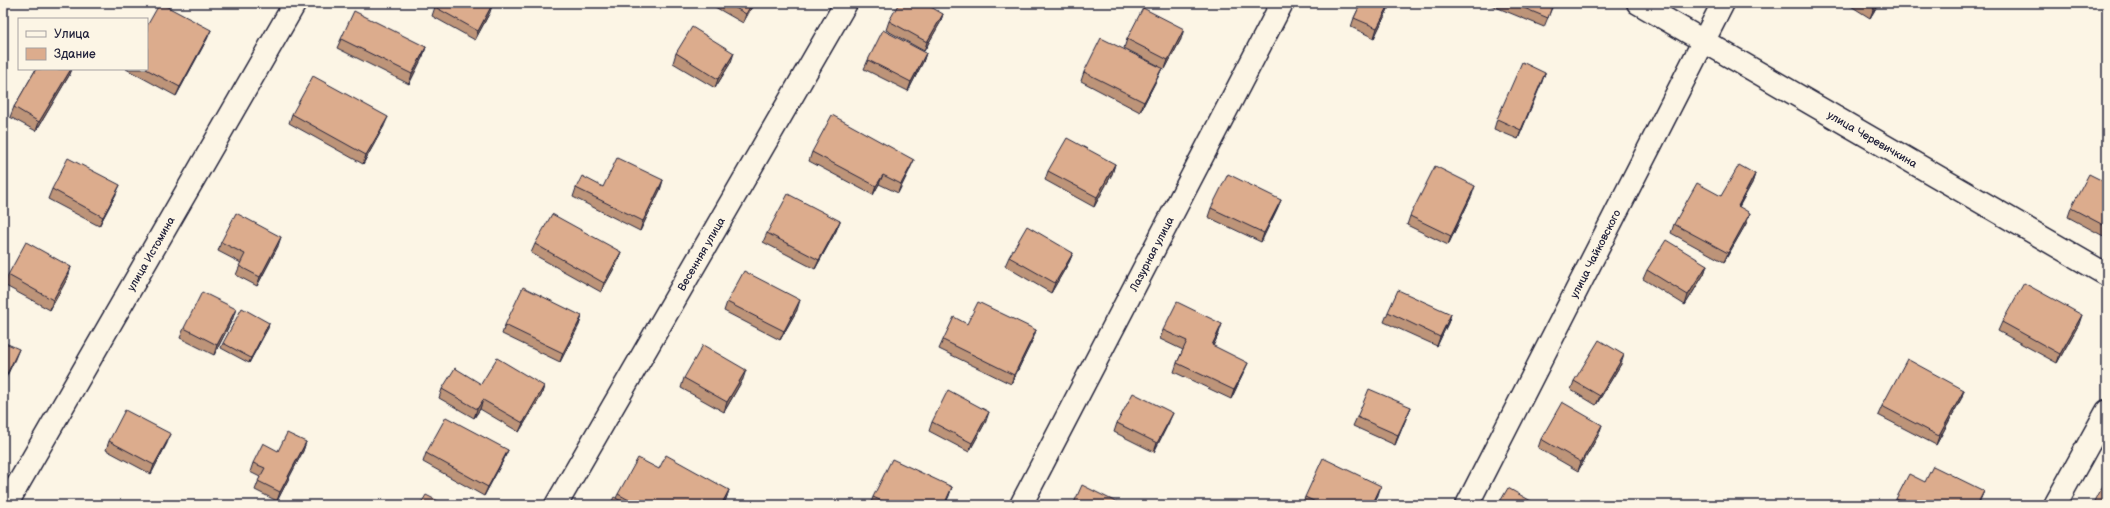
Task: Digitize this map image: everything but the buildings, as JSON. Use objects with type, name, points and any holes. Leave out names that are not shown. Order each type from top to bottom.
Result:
[{"type":"street","name":"улица Истомина","points":[[6,505],[295,3]]},
{"type":"street","name":"Весенняя улица","points":[[556,505],[846,3]]},
{"type":"street","name":"Лазурная улица","points":[[1021,505],[1282,3]]},
{"type":"street","name":"улица Черевичкина","points":[[1638,3],[1702,42],[2107,275]]},
{"type":"street","name":"улица Чайковского","points":[[1467,505],[1723,3]]},
{"type":"street","points":[[2055,505],[2107,411]]}]
